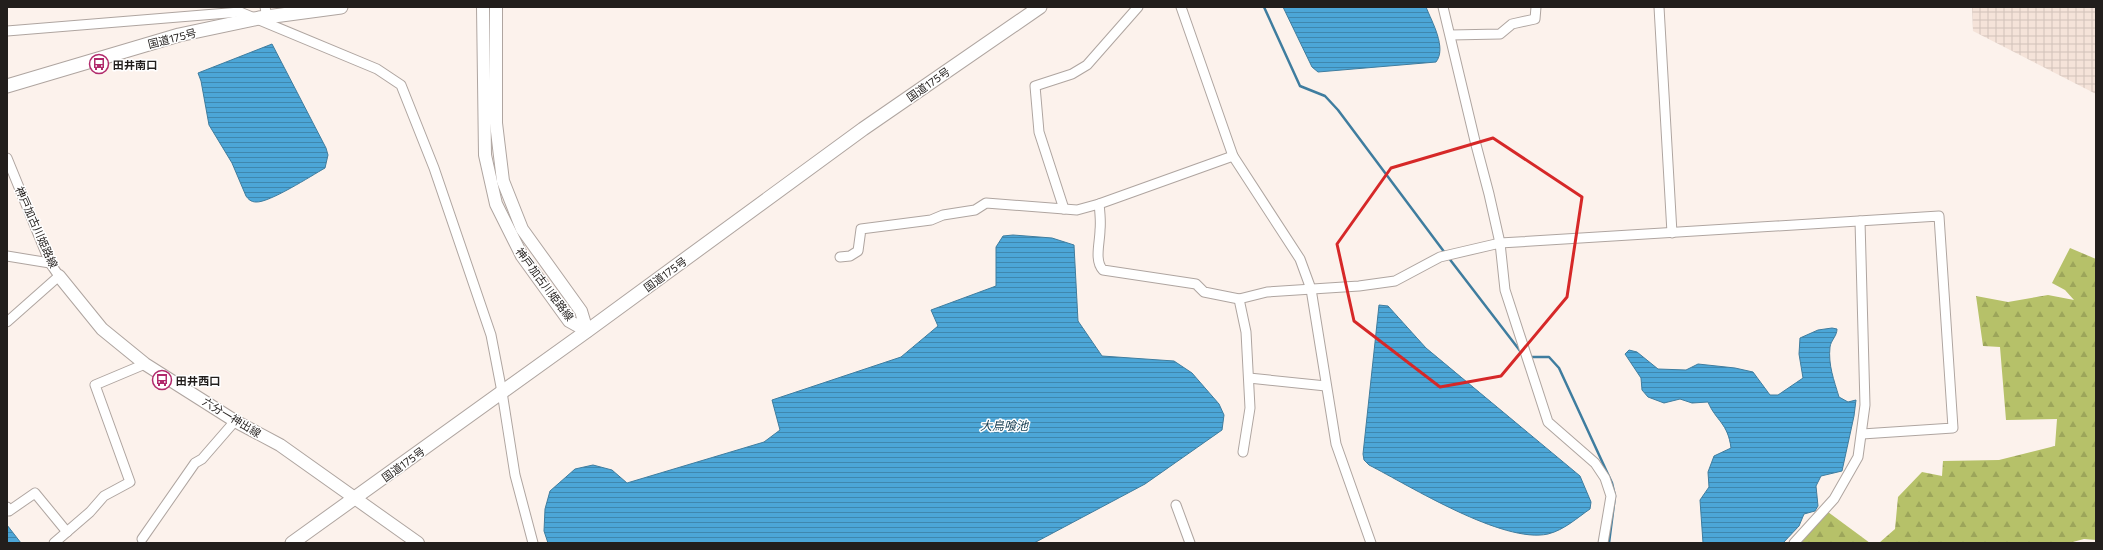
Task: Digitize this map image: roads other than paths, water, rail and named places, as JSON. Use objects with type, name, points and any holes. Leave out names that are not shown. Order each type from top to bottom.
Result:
[{"type":"highway","name":"国道175号","points":[[7,86],[179,35],[264,14],[341,7]]},
{"type":"highway","name":"国道175号","points":[[292,543],[587,331],[862,129],[1040,7]]},
{"type":"main road","name":"神戸加古川姫路線","points":[[483,7],[485,155],[496,204],[522,256],[569,321],[587,331]]},
{"type":"main road","name":"神戸加古川姫路線","points":[[496,7],[496,123],[504,181],[522,229],[581,311],[587,331]]},
{"type":"main road","name":"六分一神出線","points":[[59,276],[102,329],[145,364],[235,421],[280,445],[418,543]]},
{"type":"street","points":[[1064,209],[1039,132],[1035,86],[1072,74],[1087,64],[1138,7]]},
{"type":"street","points":[[1181,7],[1233,156],[1300,259],[1311,289],[1336,444],[1371,543]]},
{"type":"street","points":[[1443,7],[1451,34],[1500,243],[1505,290],[1548,422],[1595,463],[1605,478],[1611,496],[1603,543]]},
{"type":"street","points":[[1451,34],[1500,34],[1512,24],[1535,19],[1536,7]]},
{"type":"street","points":[[1659,7],[1672,232]]},
{"type":"street","points":[[7,31],[218,13],[240,12],[264,14],[272,26],[377,69],[401,85],[434,168],[491,335],[502,392],[515,475],[533,543]]},
{"type":"street","points":[[840,257],[850,256],[858,251],[861,229],[930,220],[943,215],[975,210],[986,203],[1077,210],[1099,204],[1233,156]]},
{"type":"street","name":"神戸加古川姫路線","points":[[7,158],[50,263],[59,276],[7,322]]},
{"type":"street","points":[[1099,204],[1100,230],[1098,250],[1100,268],[1103,270],[1196,284],[1204,292],[1239,299],[1267,292],[1395,281],[1440,257],[1500,243],[1940,216],[1953,428],[1862,434]]},
{"type":"street","points":[[1794,543],[1834,499],[1858,457],[1866,405],[1860,221]]},
{"type":"street","points":[[7,256],[50,263]]},
{"type":"street","points":[[1239,299],[1246,332],[1250,408],[1243,452]]},
{"type":"street","points":[[54,543],[90,512],[104,496],[130,482],[95,385],[145,364]]},
{"type":"street","points":[[1249,378],[1326,386]]},
{"type":"street","points":[[142,539],[195,463],[202,459],[235,421]]},
{"type":"street","points":[[7,507],[9,511],[35,493],[67,532]]},
{"type":"street","points":[[1176,505],[1190,543]]},
{"type":"water","points":[[1283,7],[1426,7],[1435,27],[1439,42],[1439,56],[1436,62],[1318,72],[1312,67]]},
{"type":"water","points":[[272,44],[326,148],[328,155],[325,168],[280,194],[262,201],[254,202],[246,196],[232,163],[209,125],[201,81],[198,73]]},
{"type":"water","name":"大鳥喰池","points":[[1013,235],[1052,238],[1074,245],[1078,321],[1102,356],[1174,361],[1192,373],[1219,404],[1224,415],[1222,430],[1145,484],[1034,543],[548,543],[544,531],[545,509],[550,491],[575,469],[593,465],[612,470],[627,483],[764,442],[780,430],[772,400],[901,357],[938,326],[931,310],[996,286],[996,247],[1003,236]]},
{"type":"water","points":[[1379,305],[1388,306],[1426,348],[1580,476],[1591,502],[1590,509],[1565,527],[1554,532],[1548,534],[1529,535],[1482,522],[1432,499],[1369,465],[1364,460],[1363,454]]},
{"type":"water","points":[[1832,328],[1837,329],[1830,347],[1830,360],[1839,397],[1848,402],[1856,400],[1842,471],[1821,476],[1816,486],[1818,506],[1815,511],[1804,514],[1799,526],[1783,543],[1703,543],[1700,500],[1709,487],[1708,472],[1714,456],[1731,448],[1725,427],[1708,402],[1692,403],[1680,399],[1664,403],[1648,397],[1642,390],[1641,378],[1625,354],[1629,350],[1637,352],[1658,369],[1686,370],[1698,364],[1735,368],[1753,372],[1770,395],[1778,395],[1803,378],[1799,354],[1800,338],[1818,330]]},
{"type":"water","points":[[7,525],[21,543],[7,543]]},
{"type":"waterway","points":[[1264,7],[1300,86],[1325,96],[1338,110],[1445,253]]},
{"type":"waterway","points":[[1448,257],[1524,356]]},
{"type":"waterway","points":[[1529,357],[1549,357],[1559,368],[1612,483],[1615,496],[1609,543]]},
{"type":"place","name":"田井南口","points":[[99,64]]},
{"type":"place","name":"田井西口","points":[[162,380]]}]
